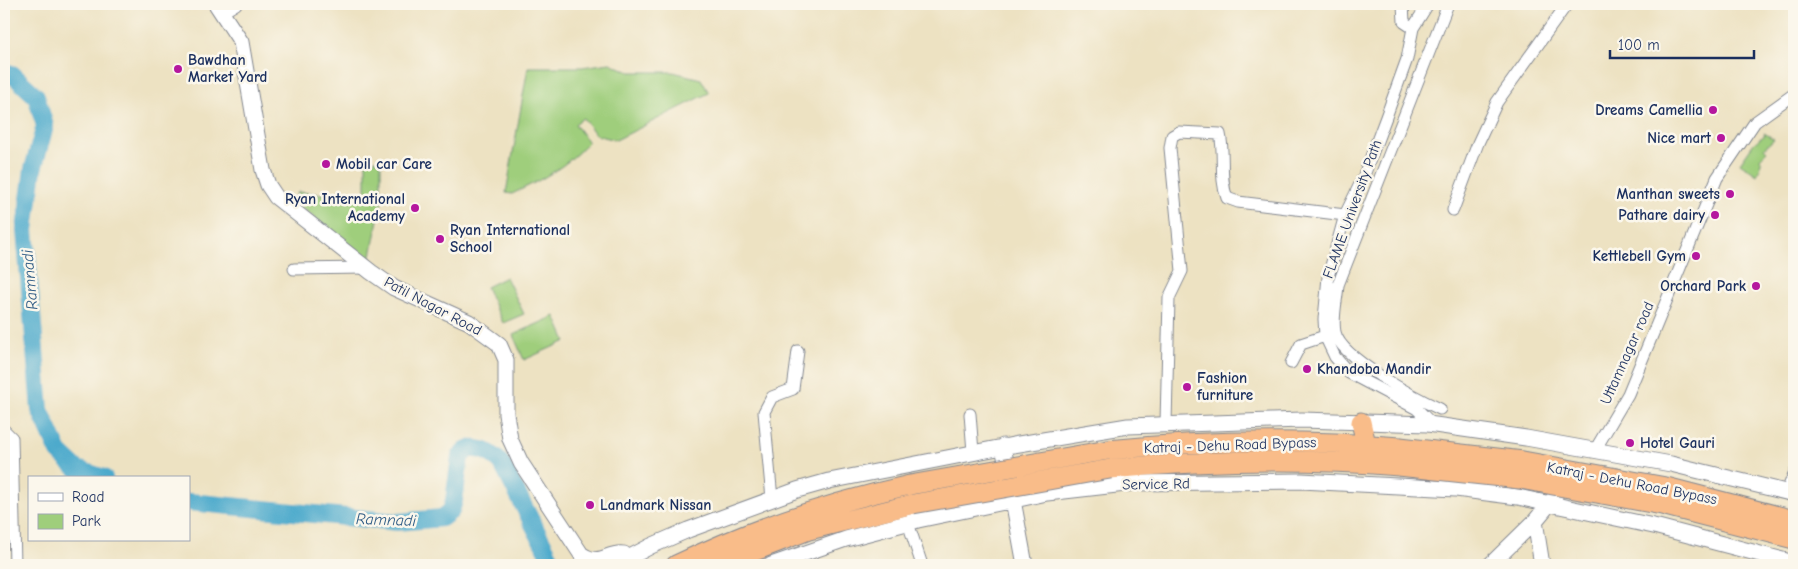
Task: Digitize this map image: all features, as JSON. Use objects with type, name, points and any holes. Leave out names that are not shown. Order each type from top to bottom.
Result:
[{"type":"highway","points":[[1361,422],[1366,444]]},
{"type":"highway","name":"Katraj - Dehu Road Bypass","points":[[676,565],[735,538],[804,513],[1109,459],[1248,442],[1366,444],[1399,456],[1520,479],[1674,489],[1794,520]]},
{"type":"highway","name":"Katraj - Dehu Road Bypass","points":[[1109,459],[1230,461],[1399,456]]},
{"type":"highway","name":"Katraj - Dehu Road Bypass","points":[[1604,485],[1662,505],[1794,540]]},
{"type":"highway","name":"Katraj - Dehu Road Bypass","points":[[719,565],[810,530],[911,495]]},
{"type":"street","points":[[220,8],[236,4]]},
{"type":"street","points":[[1403,4],[1404,22],[1413,28]]},
{"type":"street","points":[[1428,4],[1413,28],[1407,60],[1363,178],[1346,215],[1328,277],[1325,336],[1335,357],[1349,373],[1427,419],[1448,426],[1671,464],[1790,492],[1794,474]]},
{"type":"street","points":[[1453,210],[1478,143],[1497,102],[1567,4]]},
{"type":"street","name":"FLAME University Path","points":[[1440,409],[1356,360],[1341,344],[1335,333],[1335,318],[1338,285],[1443,5]]},
{"type":"street","name":"Patil Nagar Road","points":[[220,8],[241,42],[248,72],[259,150],[268,185],[276,198],[365,268],[394,288],[468,322],[499,344],[506,360],[506,414],[510,439],[521,463],[582,559]]},
{"type":"street","name":"Uttamnagar road","points":[[1595,450],[1628,394],[1717,178],[1754,122],[1794,94]]},
{"type":"street","points":[[1166,423],[1169,298],[1182,271],[1170,148],[1172,136],[1179,132],[1220,134],[1223,145],[1223,188],[1227,198],[1238,202],[1346,215]]},
{"type":"street","points":[[294,269],[365,268]]},
{"type":"street","points":[[1291,363],[1301,344],[1325,336]]},
{"type":"street","points":[[772,499],[764,412],[772,397],[793,389],[798,351]]},
{"type":"street","points":[[621,561],[688,530],[772,499],[829,481],[871,471],[1107,428],[1166,423],[1302,420],[1361,422],[1427,419],[1440,409],[1448,426]]},
{"type":"street","points":[[970,414],[973,452]]},
{"type":"street","points":[[4,430],[12,438],[15,565]]},
{"type":"street","points":[[1003,446],[1025,565]]},
{"type":"street","points":[[1490,565],[1535,521],[1595,450]]},
{"type":"street","name":"Service Rd","points":[[771,565],[823,546],[908,523],[1013,499],[1113,484],[1301,481],[1456,489],[1550,503],[1700,537],[1794,562]]},
{"type":"street","points":[[1535,521],[1542,565]]},
{"type":"street","points":[[908,523],[922,565]]},
{"type":"street","points":[[582,559],[597,560],[624,553],[621,561]]},
{"type":"green space","points":[[610,63],[630,72],[673,72],[701,79],[709,93],[616,140],[596,135],[583,118],[575,124],[588,142],[580,151],[562,166],[543,178],[512,194],[506,193],[528,67],[582,67]]},
{"type":"green space","points":[[1764,133],[1774,139],[1764,148],[1767,151],[1760,158],[1762,163],[1757,175],[1740,163],[1754,143],[1765,135]]},
{"type":"green space","points":[[366,160],[381,160],[381,194],[366,194]]},
{"type":"green space","points":[[298,192],[382,199],[370,261],[294,202]]},
{"type":"green space","points":[[506,277],[524,314],[503,323],[486,287]]},
{"type":"green space","points":[[555,316],[566,341],[524,360],[513,335]]},
{"type":"waterway","name":"Ramnadi","points":[[4,72],[12,74],[36,96],[45,126],[33,169],[25,230],[40,410],[59,452],[77,469],[98,476]]},
{"type":"waterway","name":"Ramnadi","points":[[190,502],[398,522],[442,518],[451,511],[454,501],[460,457],[467,449],[478,449],[491,454],[502,464],[554,565]]},
{"type":"place","name":"Bawdhan Market Yard","points":[[178,69]]},
{"type":"place","name":"Dreams Camellia","points":[[1713,110]]},
{"type":"place","name":"Nice mart","points":[[1721,138]]},
{"type":"place","name":"Mobil car Care","points":[[326,164]]},
{"type":"place","name":"Manthan sweets","points":[[1730,194]]},
{"type":"place","name":"Ryan International Academy","points":[[415,208]]},
{"type":"place","name":"Pathare dairy","points":[[1715,215]]},
{"type":"place","name":"Ryan International School","points":[[440,239]]},
{"type":"place","name":"Kettlebell Gym","points":[[1696,256]]},
{"type":"place","name":"Orchard Park","points":[[1756,286]]},
{"type":"place","name":"Khandoba Mandir","points":[[1307,369]]},
{"type":"place","name":"Fashion furniture","points":[[1187,387]]},
{"type":"place","name":"Hotel Gauri","points":[[1630,443]]},
{"type":"place","name":"Landmark Nissan","points":[[590,505]]}]
